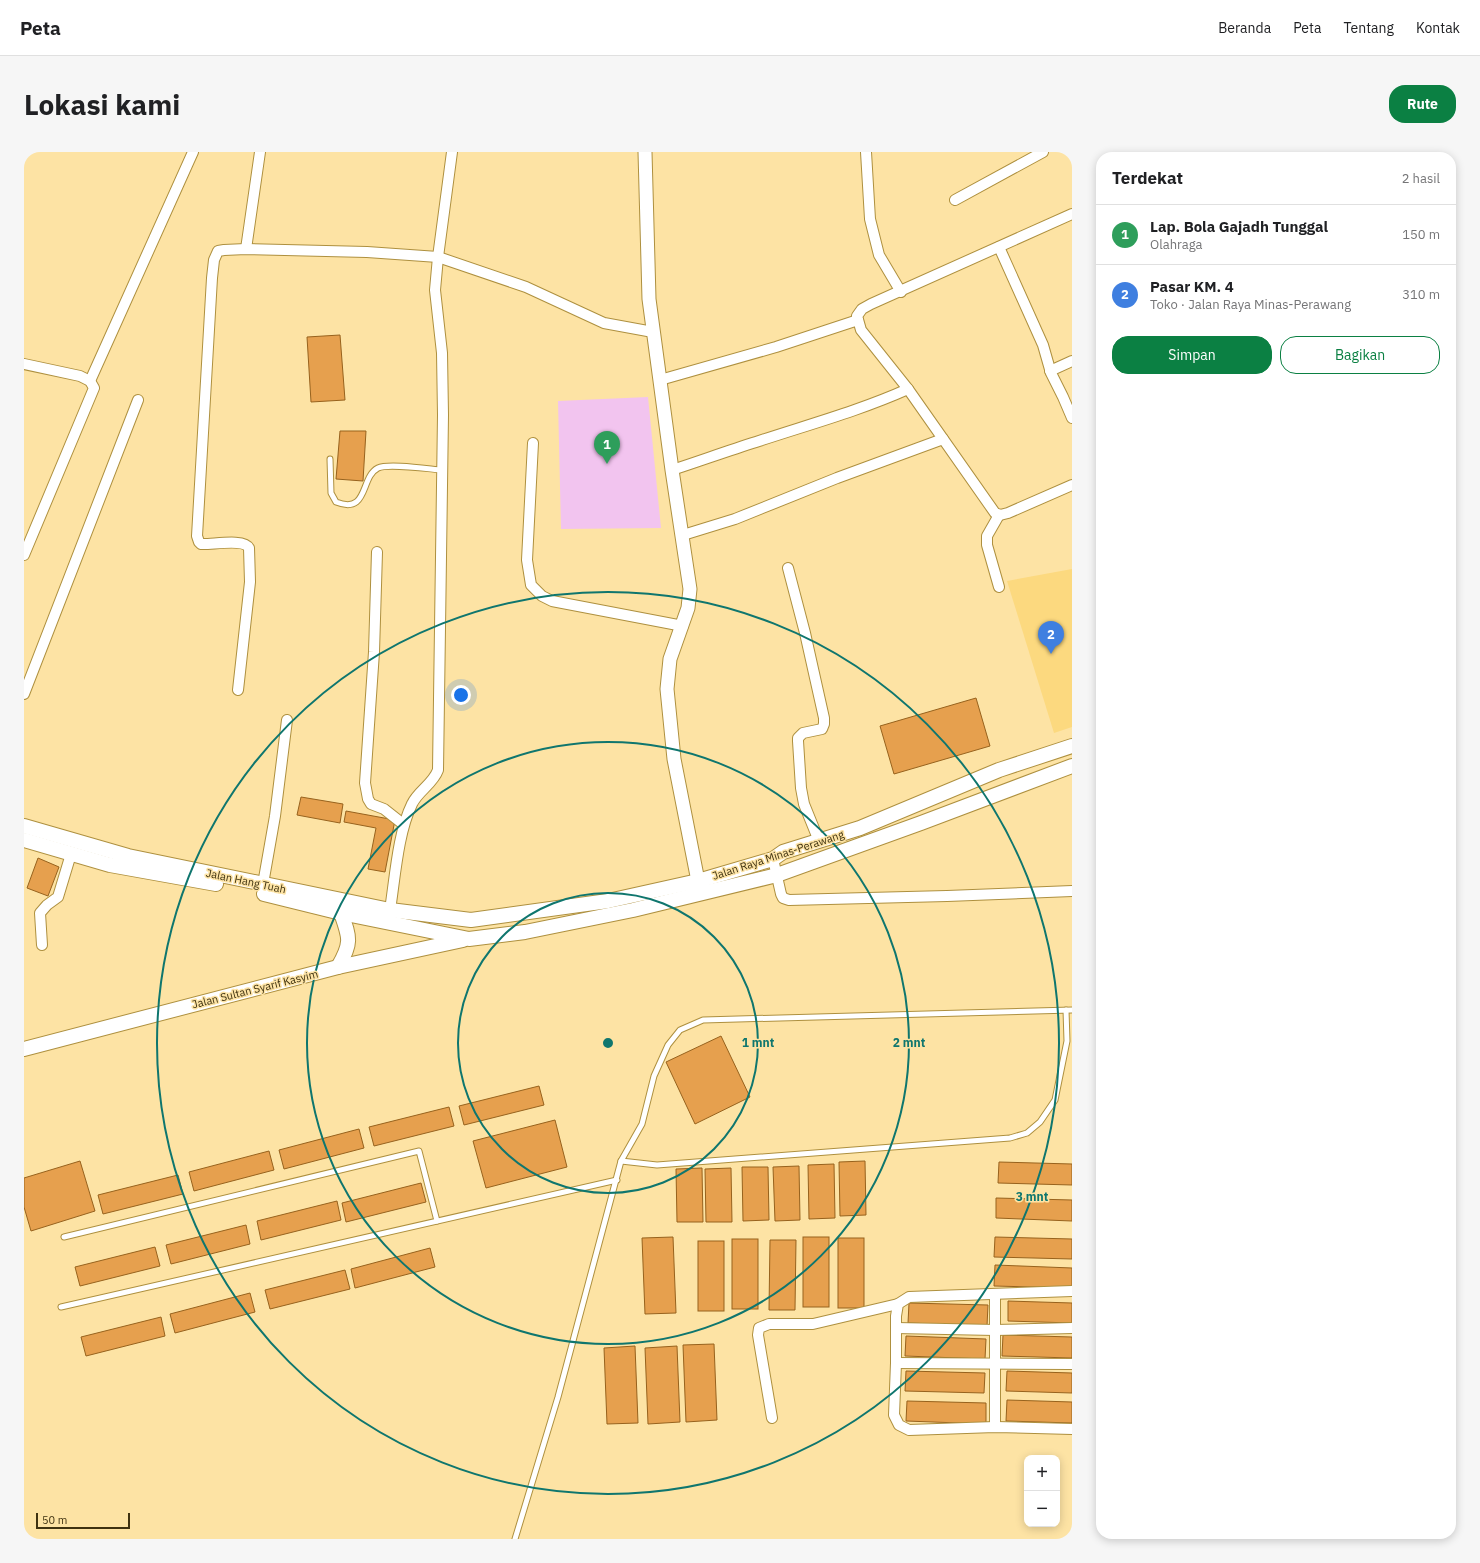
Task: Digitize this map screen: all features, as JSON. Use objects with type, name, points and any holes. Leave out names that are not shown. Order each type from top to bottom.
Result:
[{"type":"main road","name":"Jalan Raya Minas-Perawang","points":[[471,920],[608,901],[698,881],[773,859],[783,852],[875,822],[999,770],[1072,746]]},
{"type":"main road","name":"Jalan Raya Minas-Perawang","points":[[469,939],[525,932],[633,910],[777,875],[1072,766]]},
{"type":"main road","name":"Jalan Hang Tuah","points":[[24,837],[128,856],[390,910],[471,920]]},
{"type":"main road","name":"Jalan Hang Tuah","points":[[24,837],[71,854],[110,865],[249,890],[341,913],[469,939]]},
{"type":"main road","points":[[338,967],[345,955],[349,935],[341,913]]},
{"type":"main road","points":[[469,939],[471,920]]},
{"type":"main road","name":"Jalan Sultan Syarif Kasyim","points":[[24,1049],[338,967],[469,939]]},
{"type":"street","points":[[90,381],[193,152]]},
{"type":"street","points":[[246,249],[260,152]]},
{"type":"street","points":[[390,910],[404,824],[412,804],[438,770],[442,353],[435,290],[452,152]]},
{"type":"street","points":[[645,152],[649,299],[690,589],[688,608],[683,626],[670,659],[667,689],[674,760],[698,881]]},
{"type":"street","points":[[866,152],[870,219],[879,255],[901,292]]},
{"type":"street","points":[[955,200],[1043,152]]},
{"type":"street","points":[[998,515],[986,501],[908,389],[862,330],[858,320],[858,314],[864,308],[1072,214]]},
{"type":"street","points":[[999,247],[1043,345],[1050,371],[1064,397],[1072,418]]},
{"type":"street","points":[[238,690],[250,582],[249,548],[245,544],[238,543],[201,544],[197,536],[212,278],[216,254],[221,250],[246,249],[367,252],[438,257],[526,287],[604,323],[653,332]]},
{"type":"street","points":[[660,380],[776,347],[858,320]]},
{"type":"street","points":[[1050,371],[1072,361]]},
{"type":"street","points":[[24,364],[80,376],[90,381],[94,388],[94,392],[24,554]]},
{"type":"street","points":[[672,470],[821,422],[881,401],[908,389]]},
{"type":"street","points":[[24,694],[138,400]]},
{"type":"street","points":[[683,535],[735,519],[837,478],[943,439]]},
{"type":"street","points":[[533,443],[527,560],[532,586],[542,596],[552,601],[683,626]]},
{"type":"street","points":[[998,515],[1008,513],[1072,485]]},
{"type":"street","points":[[998,515],[987,536],[987,545],[998,587]]},
{"type":"street","points":[[377,552],[374,652],[366,783],[368,799],[371,804],[384,809],[404,824]]},
{"type":"street","points":[[788,568],[805,633],[824,718],[822,729],[803,733],[798,738],[804,804],[819,841]]},
{"type":"street","points":[[263,884],[275,816],[287,720]]},
{"type":"street","points":[[42,945],[40,913],[47,905],[58,897],[71,854]]},
{"type":"street","points":[[773,859],[781,894],[783,898],[789,900],[1072,891]]},
{"type":"street","points":[[772,1418],[758,1335],[759,1328],[769,1324],[813,1324],[898,1304],[910,1297],[1072,1291]]},
{"type":"street","points":[[995,1294],[995,1427]]},
{"type":"street","points":[[898,1304],[896,1316],[894,1415],[899,1425],[909,1430],[995,1427],[1072,1429]]},
{"type":"street","points":[[896,1328],[995,1330],[1072,1328]]},
{"type":"street","points":[[896,1363],[1072,1364]]},
{"type":"lane","points":[[330,459],[331,493],[336,502],[341,504],[352,504],[357,502],[361,497],[372,472],[379,468],[392,467],[442,470]]},
{"type":"lane","points":[[621,1161],[657,1165],[1010,1138],[1027,1133],[1040,1122],[1055,1100],[1067,1041],[1066,1010]]},
{"type":"lane","points":[[515,1539],[558,1398],[621,1161],[642,1124],[654,1076],[668,1045],[680,1030],[703,1020],[1072,1010]]},
{"type":"lane","points":[[64,1237],[419,1151],[438,1221]]},
{"type":"lane","points":[[61,1308],[617,1180]]},
{"type":"shaded area","points":[[648,397],[661,528],[561,529],[558,401]]},
{"type":"shaded area","points":[[1072,569],[1072,727],[1054,733],[1007,581]]},
{"type":"building","points":[[340,335],[345,400],[311,402],[307,337]]},
{"type":"building","points":[[340,431],[366,431],[363,481],[336,479]]},
{"type":"building","points":[[976,698],[990,746],[894,774],[880,726]]},
{"type":"building","points":[[301,797],[343,804],[340,823],[297,815]]},
{"type":"building","points":[[346,811],[395,820],[385,872],[368,869],[376,828],[344,822]]},
{"type":"building","points":[[38,858],[59,867],[48,896],[27,888]]},
{"type":"building","points":[[721,1036],[750,1097],[695,1124],[666,1062]]},
{"type":"building","points":[[539,1086],[544,1105],[464,1125],[459,1106]]},
{"type":"building","points":[[449,1107],[454,1126],[374,1146],[369,1127]]},
{"type":"building","points":[[555,1120],[567,1167],[486,1188],[473,1141]]},
{"type":"building","points":[[359,1129],[364,1148],[284,1169],[279,1150]]},
{"type":"building","points":[[269,1151],[274,1170],[194,1191],[189,1172]]},
{"type":"building","points":[[80,1161],[95,1211],[31,1231],[24,1207],[24,1178]]},
{"type":"building","points":[[865,1161],[866,1215],[840,1216],[839,1162]]},
{"type":"building","points":[[999,1162],[1072,1164],[1072,1185],[998,1183]]},
{"type":"building","points":[[834,1164],[835,1218],[809,1219],[808,1165]]},
{"type":"building","points":[[799,1166],[800,1220],[775,1221],[773,1167]]},
{"type":"building","points":[[742,1167],[768,1167],[769,1220],[743,1221]]},
{"type":"building","points":[[702,1168],[703,1222],[677,1222],[676,1169]]},
{"type":"building","points":[[731,1168],[732,1222],[706,1222],[705,1169]]},
{"type":"building","points":[[178,1175],[183,1194],[103,1214],[98,1195]]},
{"type":"building","points":[[421,1183],[426,1202],[346,1222],[342,1203]]},
{"type":"building","points":[[996,1198],[1072,1200],[1072,1221],[996,1218]]},
{"type":"building","points":[[337,1201],[341,1220],[261,1240],[257,1221]]},
{"type":"building","points":[[246,1225],[250,1244],[171,1264],[166,1245]]},
{"type":"building","points":[[673,1237],[676,1313],[645,1314],[642,1238]]},
{"type":"building","points":[[803,1237],[829,1237],[829,1307],[803,1307]]},
{"type":"building","points":[[995,1237],[1072,1239],[1072,1259],[994,1257]]},
{"type":"building","points":[[838,1238],[864,1238],[864,1308],[838,1308]]},
{"type":"building","points":[[732,1239],[758,1239],[758,1309],[732,1309]]},
{"type":"building","points":[[770,1240],[796,1240],[795,1310],[769,1310]]},
{"type":"building","points":[[698,1241],[724,1241],[724,1311],[698,1311]]},
{"type":"building","points":[[155,1247],[160,1266],[80,1286],[75,1267]]},
{"type":"building","points":[[430,1248],[435,1267],[355,1288],[351,1269]]},
{"type":"building","points":[[995,1265],[1072,1268],[1072,1288],[994,1286]]},
{"type":"building","points":[[345,1270],[350,1289],[270,1309],[265,1290]]},
{"type":"building","points":[[250,1293],[255,1312],[175,1333],[170,1314]]},
{"type":"building","points":[[1008,1301],[1072,1303],[1072,1323],[1008,1321]]},
{"type":"building","points":[[909,1303],[988,1305],[987,1326],[908,1323]]},
{"type":"building","points":[[161,1317],[165,1336],[86,1356],[81,1337]]},
{"type":"building","points":[[1003,1335],[1072,1337],[1072,1358],[1002,1356]]},
{"type":"building","points":[[906,1336],[986,1339],[985,1359],[905,1356]]},
{"type":"building","points":[[714,1344],[717,1420],[686,1422],[683,1345]]},
{"type":"building","points":[[635,1346],[638,1423],[607,1424],[604,1348]]},
{"type":"building","points":[[677,1346],[680,1422],[648,1424],[645,1348]]},
{"type":"building","points":[[906,1371],[985,1373],[984,1393],[905,1391]]},
{"type":"building","points":[[1007,1371],[1072,1373],[1072,1393],[1006,1391]]},
{"type":"building","points":[[1007,1400],[1072,1402],[1072,1423],[1006,1421]]},
{"type":"building","points":[[907,1401],[986,1403],[986,1424],[906,1421]]},
{"type":"place","name":"Lap. Bola Gajadh Tunggal","points":[[607,464]]},
{"type":"place","name":"Pasar KM. 4","points":[[1051,654]]}]
